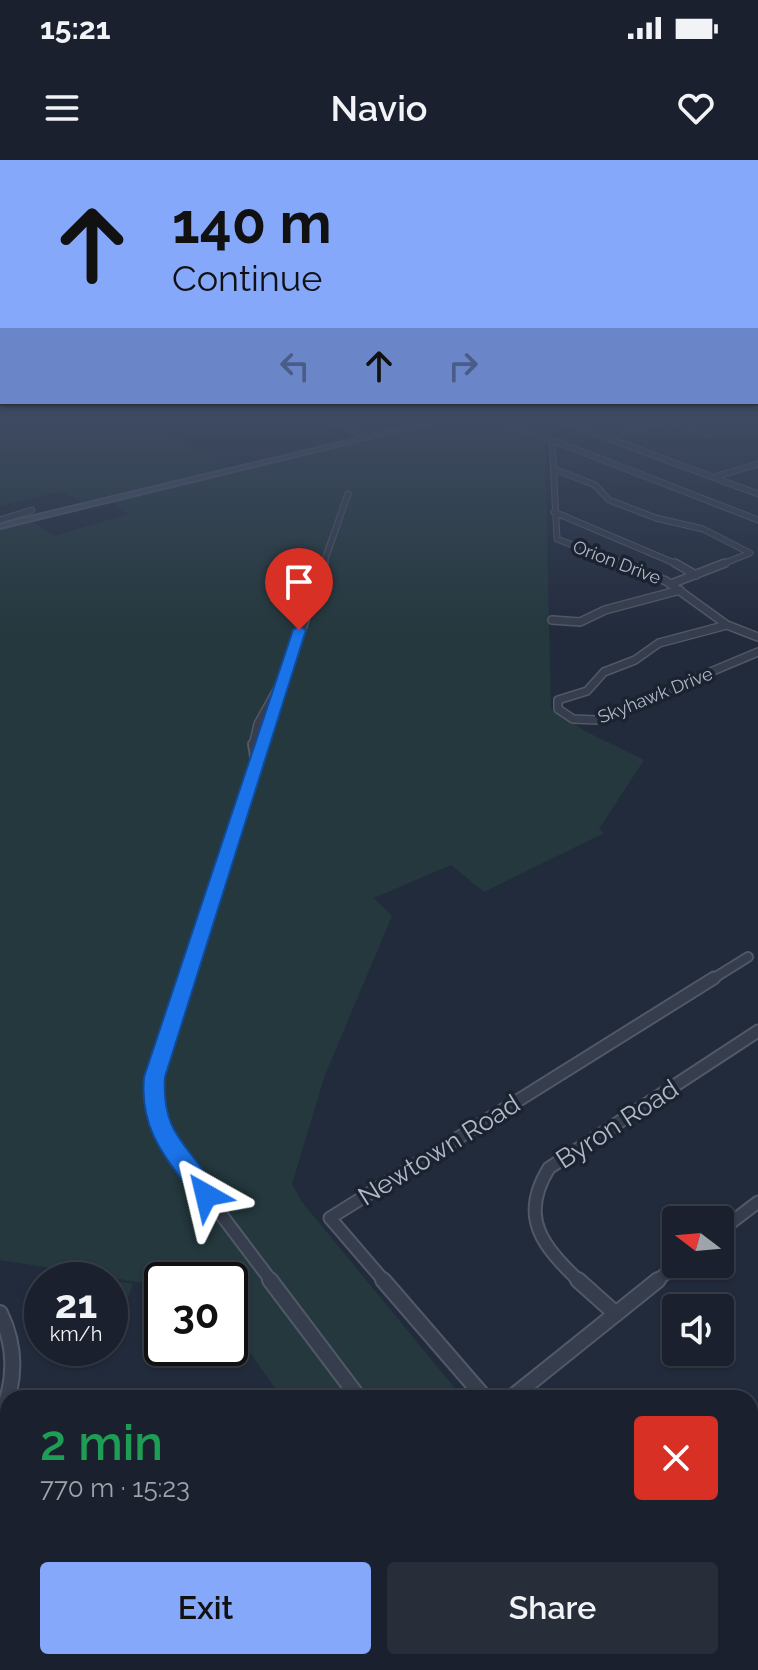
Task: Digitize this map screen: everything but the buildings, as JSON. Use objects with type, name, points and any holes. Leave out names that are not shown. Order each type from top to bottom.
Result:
[{"type":"main road","points":[[0,523],[126,493]]},
{"type":"street","name":"Orion Drive","points":[[554,493],[557,539],[680,590]]},
{"type":"street","points":[[603,493],[609,500],[724,537],[750,554],[671,584]]},
{"type":"street","points":[[690,493],[758,520]]},
{"type":"street","points":[[348,494],[280,686],[165,1040],[153,1101],[161,1133],[353,1390]]},
{"type":"street","points":[[0,523],[32,510]]},
{"type":"street","points":[[554,512],[600,534],[655,551],[696,575]]},
{"type":"street","points":[[552,620],[580,622],[605,610],[680,590],[727,626],[758,637]]},
{"type":"street","name":"Skyhawk Drive","points":[[727,626],[659,643],[635,660],[604,672],[587,691],[558,700],[558,709],[573,719],[596,720],[758,652]]},
{"type":"street","name":"Newtown Road","points":[[478,1390],[330,1218],[748,957]]},
{"type":"street","name":"Byron Road","points":[[616,1314],[556,1256],[538,1233],[532,1203],[537,1181],[549,1168],[758,1031]]},
{"type":"street","points":[[734,1220],[758,1202]]},
{"type":"street","points":[[521,1390],[662,1277]]},
{"type":"street","points":[[0,1313],[12,1342],[14,1362],[7,1390]]},
{"type":"green space","points":[[0,493],[52,493],[0,506]]},
{"type":"green space","points":[[66,493],[120,493],[81,502]]},
{"type":"green space","points":[[147,493],[546,493],[551,709],[587,732],[644,760],[599,829],[604,833],[484,892],[451,865],[374,898],[392,916],[325,1075],[292,1184],[302,1202],[456,1390],[276,1390],[248,1350],[248,1262],[144,1262],[144,1283],[128,1281],[128,1262],[24,1264],[0,1260],[0,529],[34,522],[54,536],[129,514],[112,502]]},
{"type":"route","points":[[206,1195],[161,1133],[153,1101],[155,1077],[299,630]]}]
